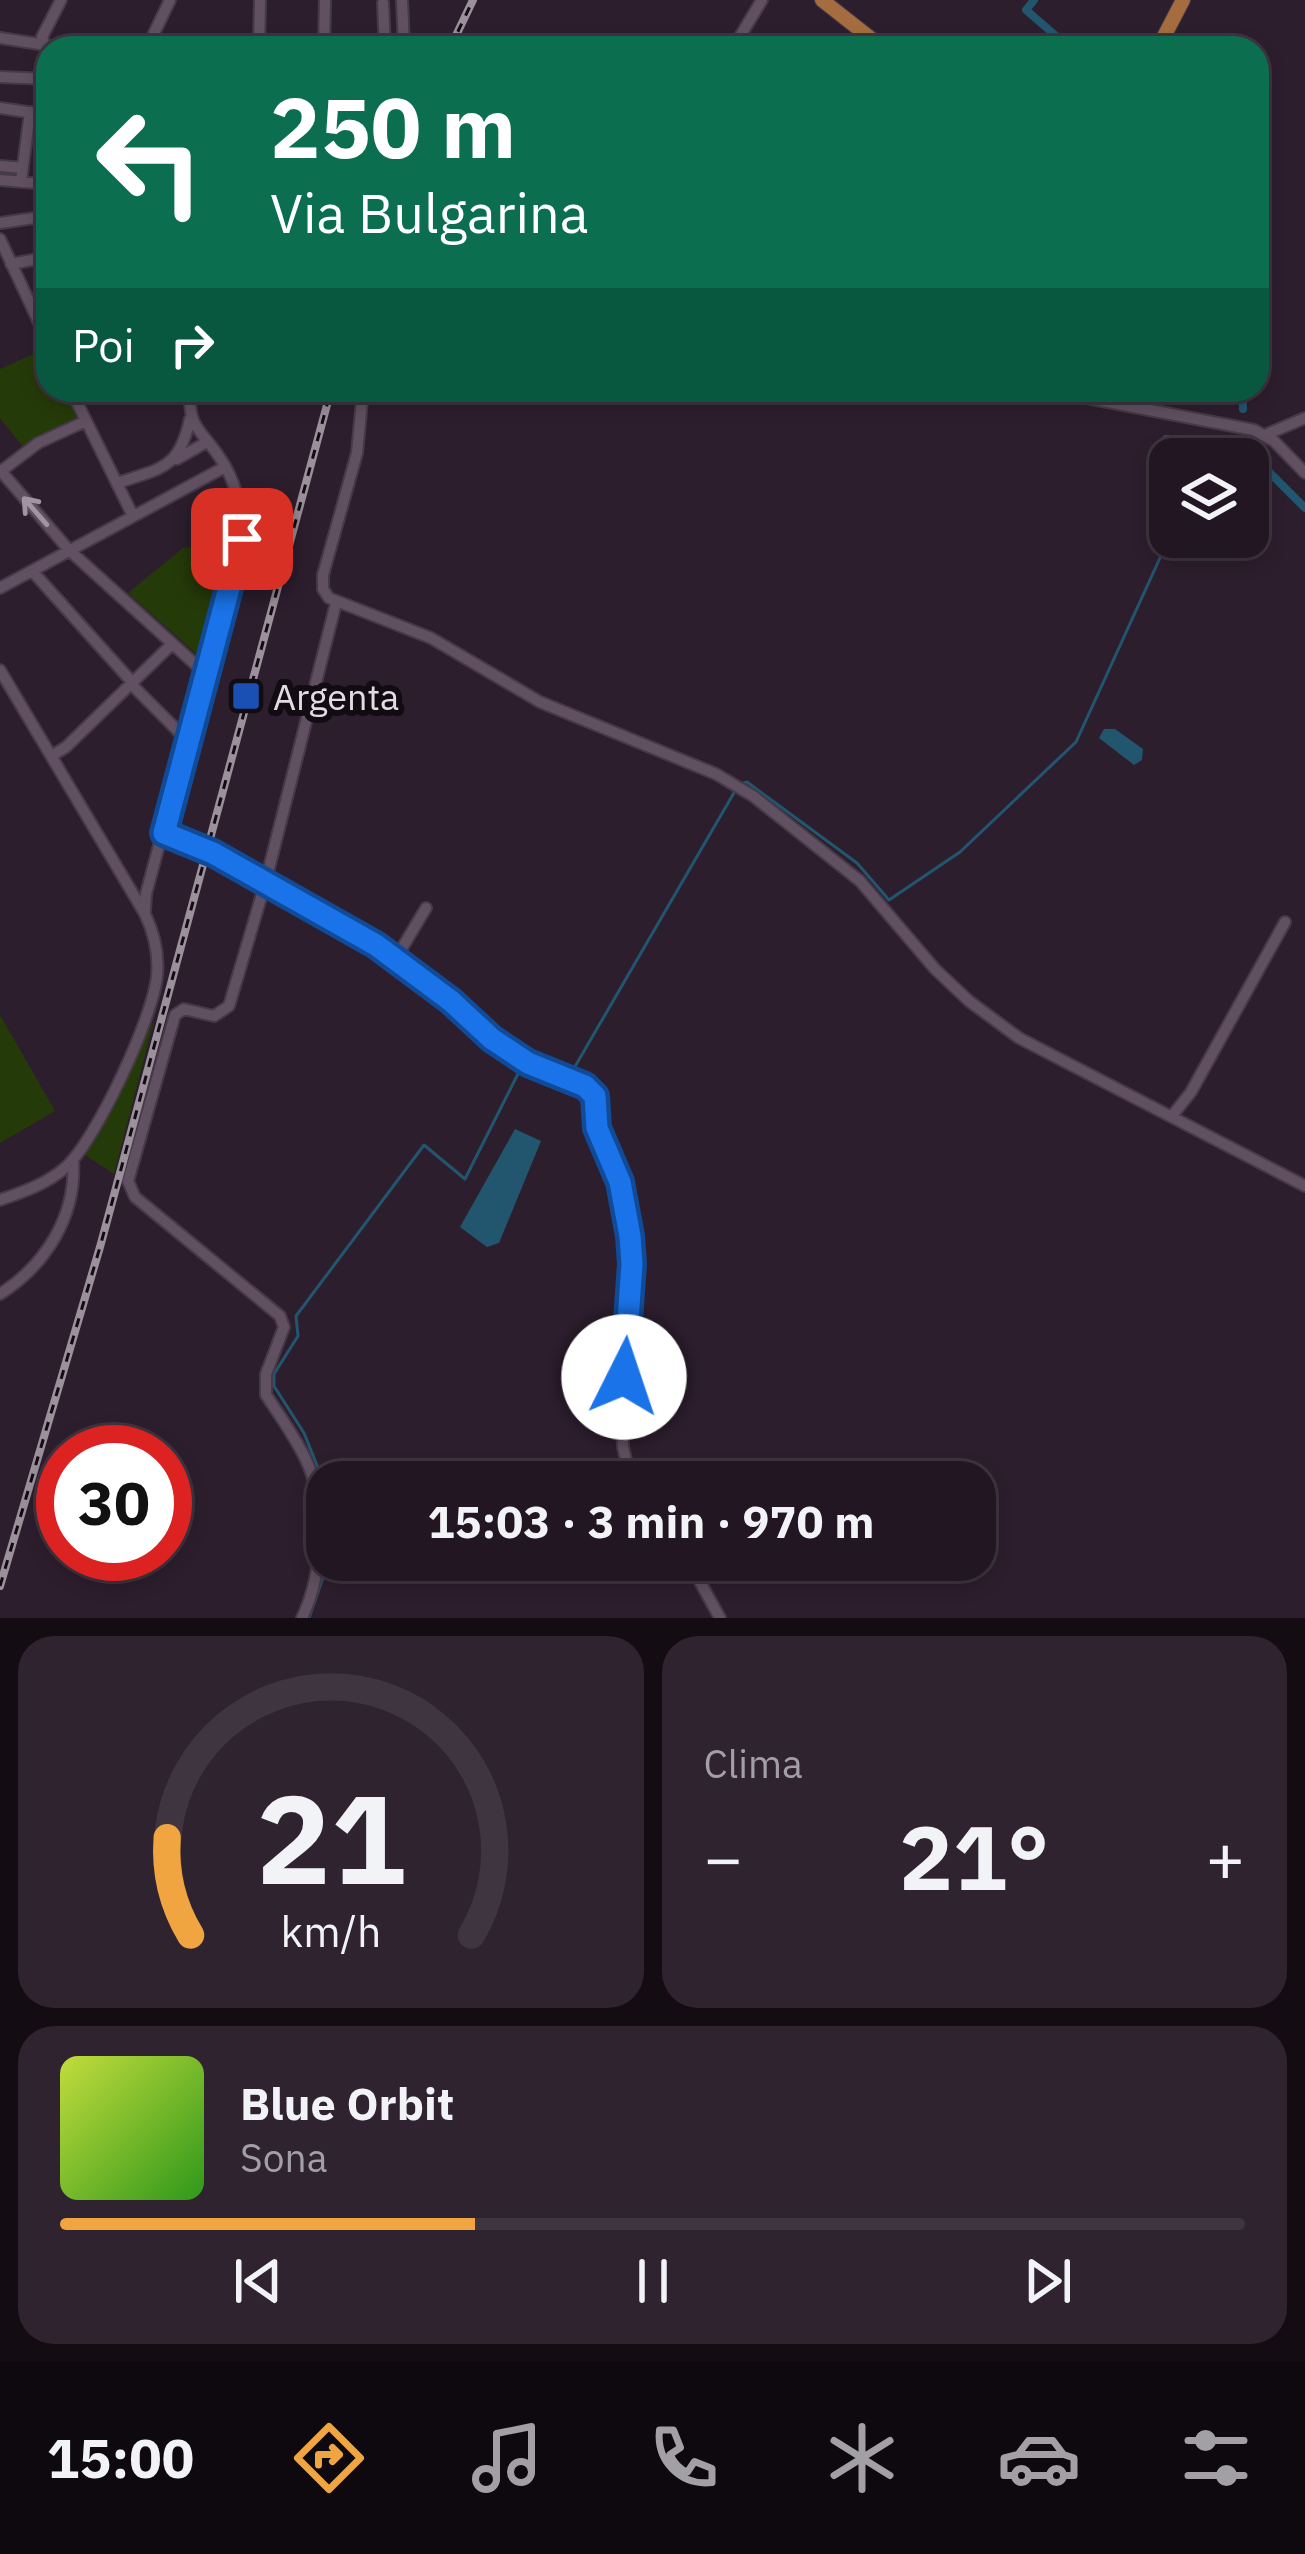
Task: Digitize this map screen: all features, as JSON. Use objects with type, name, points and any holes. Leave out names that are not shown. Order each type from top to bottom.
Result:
[{"type":"main road","points":[[822,0],[868,36]]},
{"type":"main road","points":[[1164,36],[1183,0]]},
{"type":"street","points":[[46,36],[46,22],[61,0]]},
{"type":"street","points":[[153,36],[170,0]]},
{"type":"street","points":[[259,36],[260,0]]},
{"type":"street","points":[[324,36],[325,0]]},
{"type":"street","points":[[402,1],[403,36]]},
{"type":"street","points":[[740,36],[762,1]]},
{"type":"street","points":[[382,3],[384,36]]},
{"type":"street","points":[[0,38],[36,46]]},
{"type":"street","points":[[0,77],[36,78]]},
{"type":"street","points":[[0,108],[36,113]]},
{"type":"street","points":[[22,175],[30,112]]},
{"type":"street","points":[[0,166],[36,180]]},
{"type":"street","points":[[0,180],[22,175]]},
{"type":"street","points":[[0,223],[36,218]]},
{"type":"street","points":[[0,239],[36,319]]},
{"type":"street","points":[[6,260],[36,258]]},
{"type":"street","points":[[77,402],[132,514]]},
{"type":"street","points":[[145,914],[146,894],[243,531],[242,513],[225,467],[196,432],[190,402]]},
{"type":"street","points":[[361,402],[357,453],[323,575],[324,592],[336,603],[431,638],[540,702],[738,787],[860,881],[935,969],[986,1013],[1038,1049],[1305,1186]]},
{"type":"street","points":[[1113,402],[1231,423],[1265,435],[1305,473]]},
{"type":"street","points":[[174,461],[184,445],[191,416]]},
{"type":"street","points":[[1265,435],[1305,418]]},
{"type":"street","points":[[86,421],[38,443],[0,472],[69,550],[206,674]]},
{"type":"street","points":[[117,483],[174,461],[207,442]]},
{"type":"street","points":[[0,588],[225,467]]},
{"type":"street","points":[[33,572],[188,741]]},
{"type":"street","points":[[302,1618],[314,1584],[315,1488],[307,1462],[263,1383],[284,1327],[280,1316],[135,1198],[128,1177],[173,1020],[184,1010],[214,1016],[225,1012],[266,884],[336,603]]},
{"type":"street","points":[[53,755],[172,644]]},
{"type":"street","points":[[0,670],[126,879],[145,914],[157,953],[154,993],[128,1060],[73,1160],[37,1187],[0,1200]]},
{"type":"street","points":[[164,833],[197,844],[358,934],[524,1060],[585,1086],[595,1096],[597,1128],[620,1182],[632,1264],[621,1410],[626,1461]]},
{"type":"street","points":[[126,879],[137,879],[146,872],[160,847]]},
{"type":"street","points":[[395,960],[426,908]]},
{"type":"street","points":[[1172,1116],[1191,1093],[1285,922]]},
{"type":"street","points":[[0,1294],[29,1272],[58,1233],[73,1187],[73,1160]]},
{"type":"street","points":[[700,1581],[720,1618]]},
{"type":"green space","points":[[36,353],[36,402],[73,402],[82,419],[25,449],[0,418],[0,369]]},
{"type":"green space","points":[[236,543],[204,661],[128,593],[183,548]]},
{"type":"green space","points":[[0,1015],[55,1111],[0,1143]]},
{"type":"green space","points":[[154,1020],[114,1174],[82,1153]]},
{"type":"water","points":[[1104,729],[1115,729],[1143,749],[1142,760],[1134,765],[1099,738]]},
{"type":"water","points":[[515,1129],[541,1141],[499,1243],[487,1247],[460,1227]]},
{"type":"waterway","points":[[1034,0],[1026,10],[1056,36]]},
{"type":"waterway","points":[[1243,402],[1243,409]]},
{"type":"waterway","points":[[1269,472],[1305,508]]},
{"type":"waterway","points":[[741,784],[747,782],[857,863],[889,900],[960,852],[1076,742],[1160,558]]},
{"type":"waterway","points":[[315,1461],[304,1433],[274,1386],[274,1374],[298,1336],[296,1316],[424,1145],[465,1179],[530,1050],[573,1070],[735,791]]},
{"type":"waterway","points":[[309,1618],[322,1581]]},
{"type":"railway","points":[[456,36],[473,0]]},
{"type":"railway","points":[[0,1586],[100,1247],[328,402]]},
{"type":"place","name":"Argenta","points":[[246,696]]},
{"type":"route","points":[[242,539],[164,833],[197,844],[376,945],[451,1001],[492,1039],[528,1063],[585,1086],[595,1096],[597,1128],[620,1182],[630,1236],[624,1377]]}]
